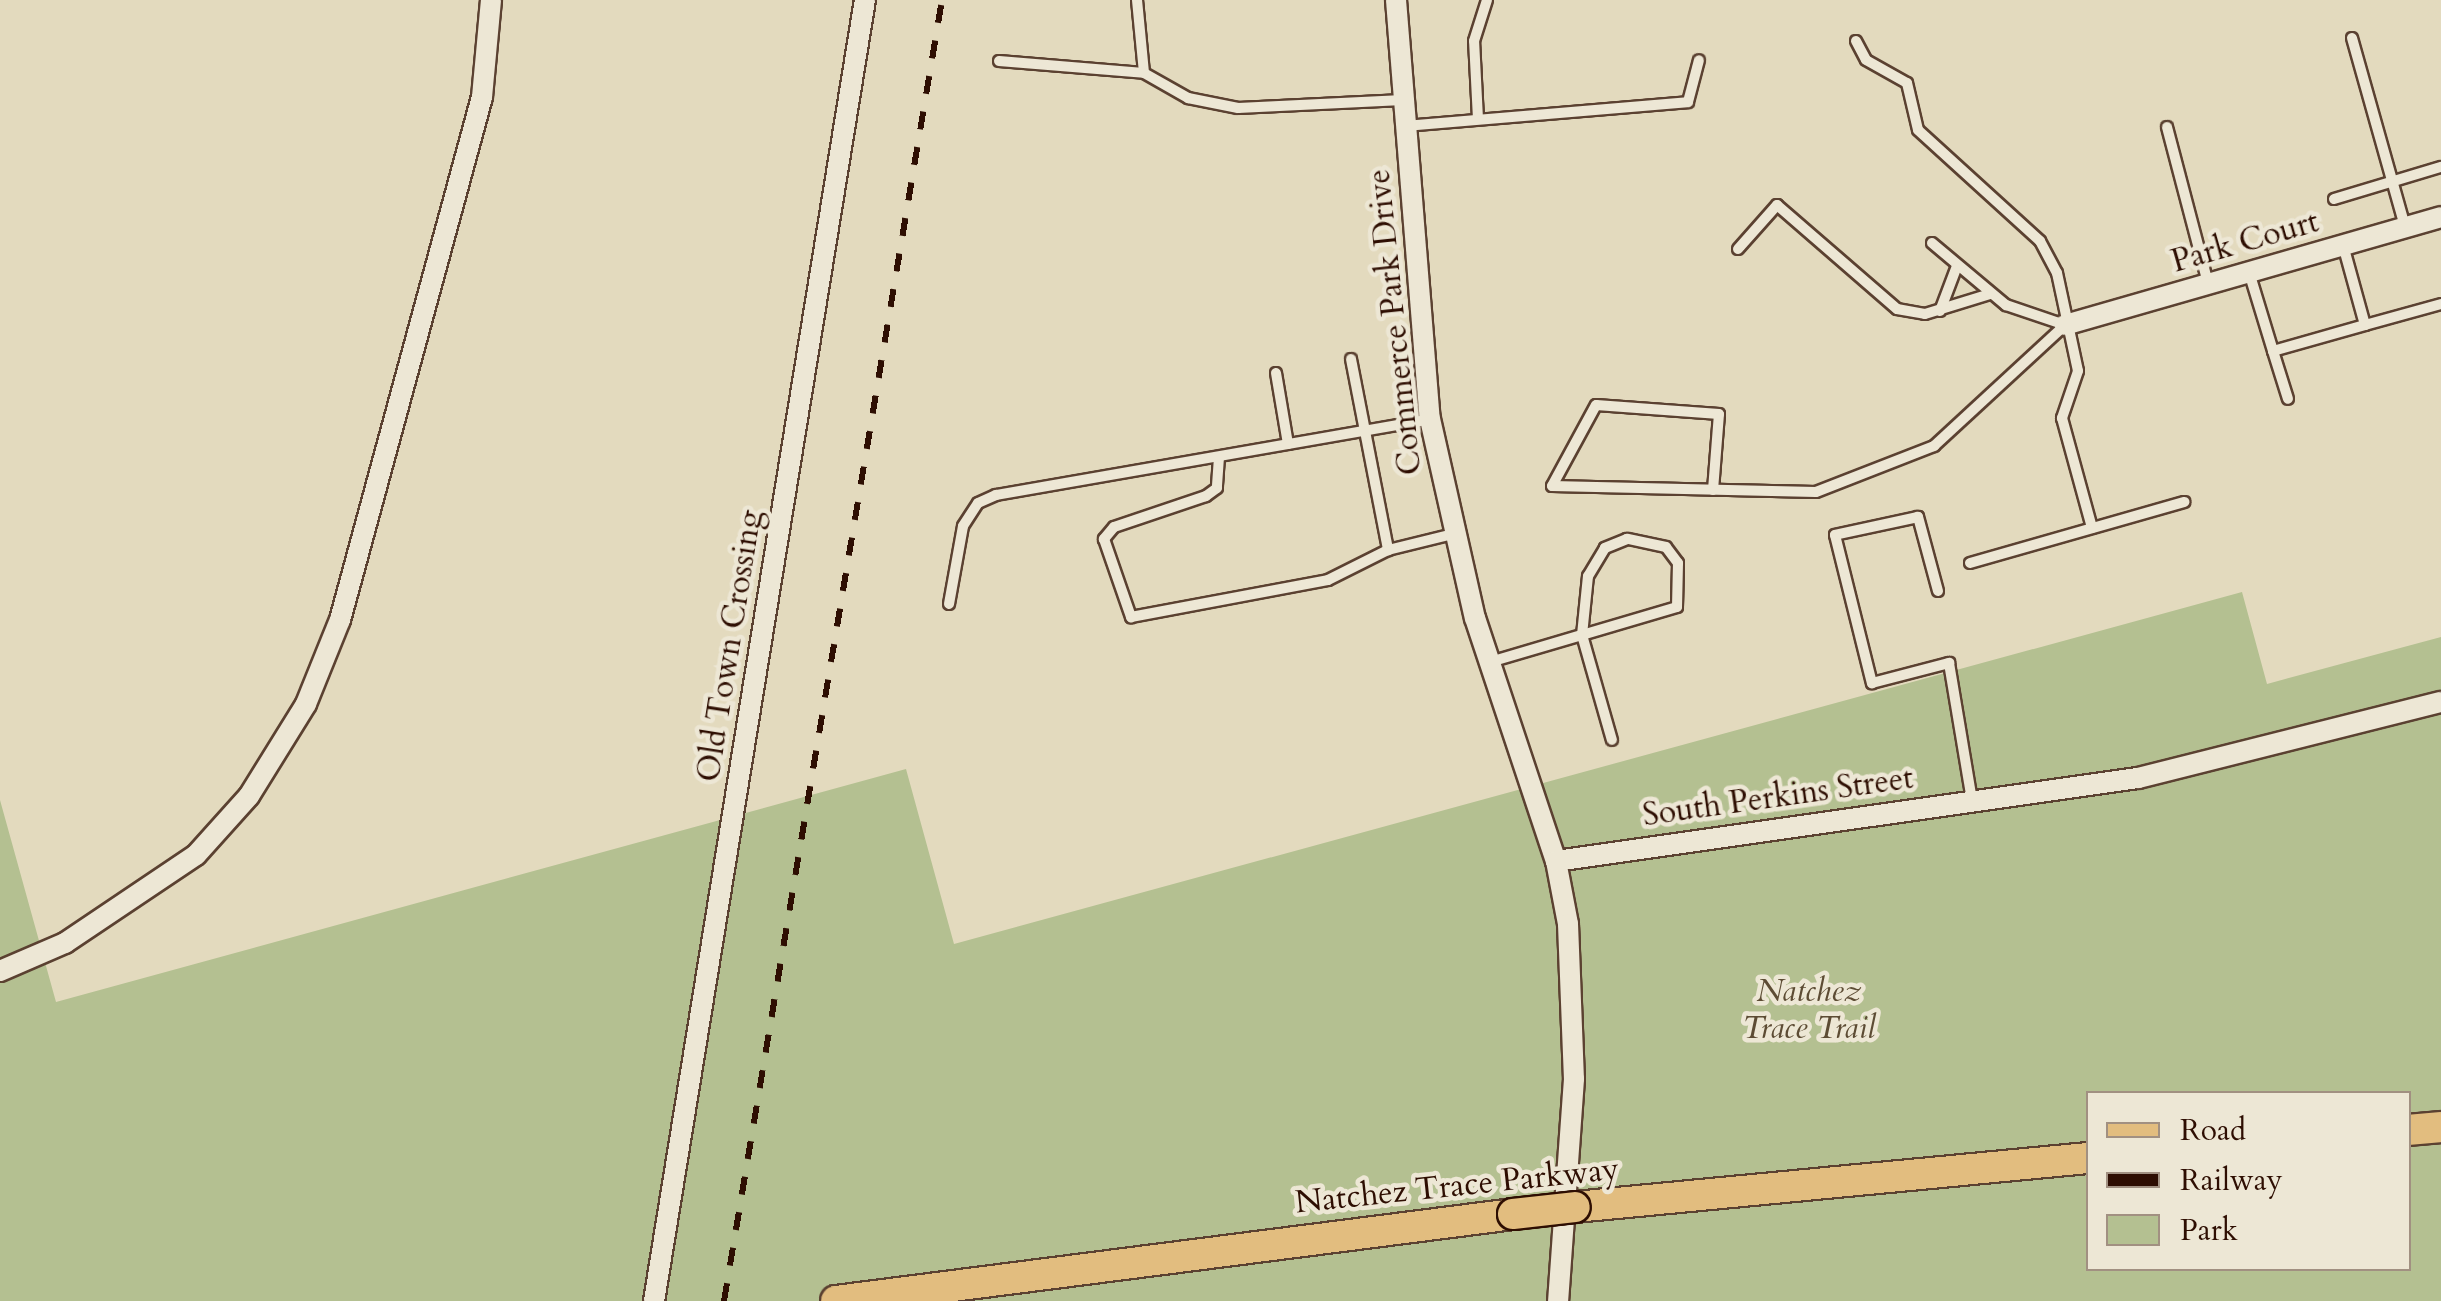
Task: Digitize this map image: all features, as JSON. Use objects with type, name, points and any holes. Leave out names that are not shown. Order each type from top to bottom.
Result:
[{"type":"main road","points":[[2411,1130],[2441,1128]]},
{"type":"main road","name":"Natchez Trace Parkway","points":[[836,1301],[1575,1207],[2086,1158]]},
{"type":"street","points":[[0,971],[65,943],[196,854],[248,796],[306,704],[340,620],[482,97],[491,0]]},
{"type":"street","name":"Old Town Crossing","points":[[654,1301],[865,0]]},
{"type":"street","name":"Commerce Park Drive","points":[[1396,0],[1430,419],[1454,534],[1490,662],[1556,861]]},
{"type":"street","name":"Park Court","points":[[2065,325],[2441,217]]},
{"type":"street","name":"South Perkins Street","points":[[1556,861],[2138,778],[2441,702]]},
{"type":"street","points":[[1556,861],[1576,1012],[1558,1301]]},
{"type":"lane","points":[[1137,0],[1144,73]]},
{"type":"lane","points":[[1478,119],[1474,41],[1487,0]]},
{"type":"lane","points":[[2352,38],[2404,227]]},
{"type":"lane","points":[[1856,41],[1866,60],[1907,83],[1918,130],[2040,242],[2057,273],[2065,325],[2078,371],[2062,418],[2092,528]]},
{"type":"lane","points":[[1404,126],[1688,102],[1698,60]]},
{"type":"lane","points":[[999,61],[1144,73],[1188,98],[1238,108],[1402,100]]},
{"type":"lane","points":[[2167,127],[2208,283]]},
{"type":"lane","points":[[2334,199],[2441,167]]},
{"type":"lane","points":[[1738,249],[1777,205],[1898,308],[1940,311],[1990,294]]},
{"type":"lane","points":[[1932,244],[1990,294],[2065,325]]},
{"type":"lane","points":[[2343,245],[2365,325]]},
{"type":"lane","points":[[1940,311],[1958,266]]},
{"type":"lane","points":[[2250,272],[2288,399]]},
{"type":"lane","points":[[2273,351],[2441,304]]},
{"type":"lane","points":[[1714,490],[1719,414],[1596,404],[1552,486],[1714,490],[1816,492],[1934,446],[2065,325]]},
{"type":"lane","points":[[1351,359],[1361,430],[1388,550]]},
{"type":"lane","points":[[1276,373],[1288,444]]},
{"type":"lane","points":[[949,604],[963,526],[978,503],[1430,419]]},
{"type":"lane","points":[[1219,456],[1218,488],[1206,496],[1114,528],[1104,540],[1131,617],[1328,580],[1388,550],[1454,534]]},
{"type":"lane","points":[[1970,563],[2184,502]]},
{"type":"lane","points":[[1938,591],[1918,517],[1835,535],[1872,683],[1949,663],[1972,800]]},
{"type":"lane","points":[[1490,662],[1582,635],[1677,607],[1678,563],[1666,547],[1649,538],[1605,548],[1588,576],[1582,635],[1612,740]]},
{"type":"green space","name":"Natchez Trace Trail","points":[[2242,592],[2267,684],[2441,637],[2441,1301],[0,1301],[0,800],[56,1002],[906,769],[954,944]]},
{"type":"railway","points":[[724,1301],[942,0]]}]
